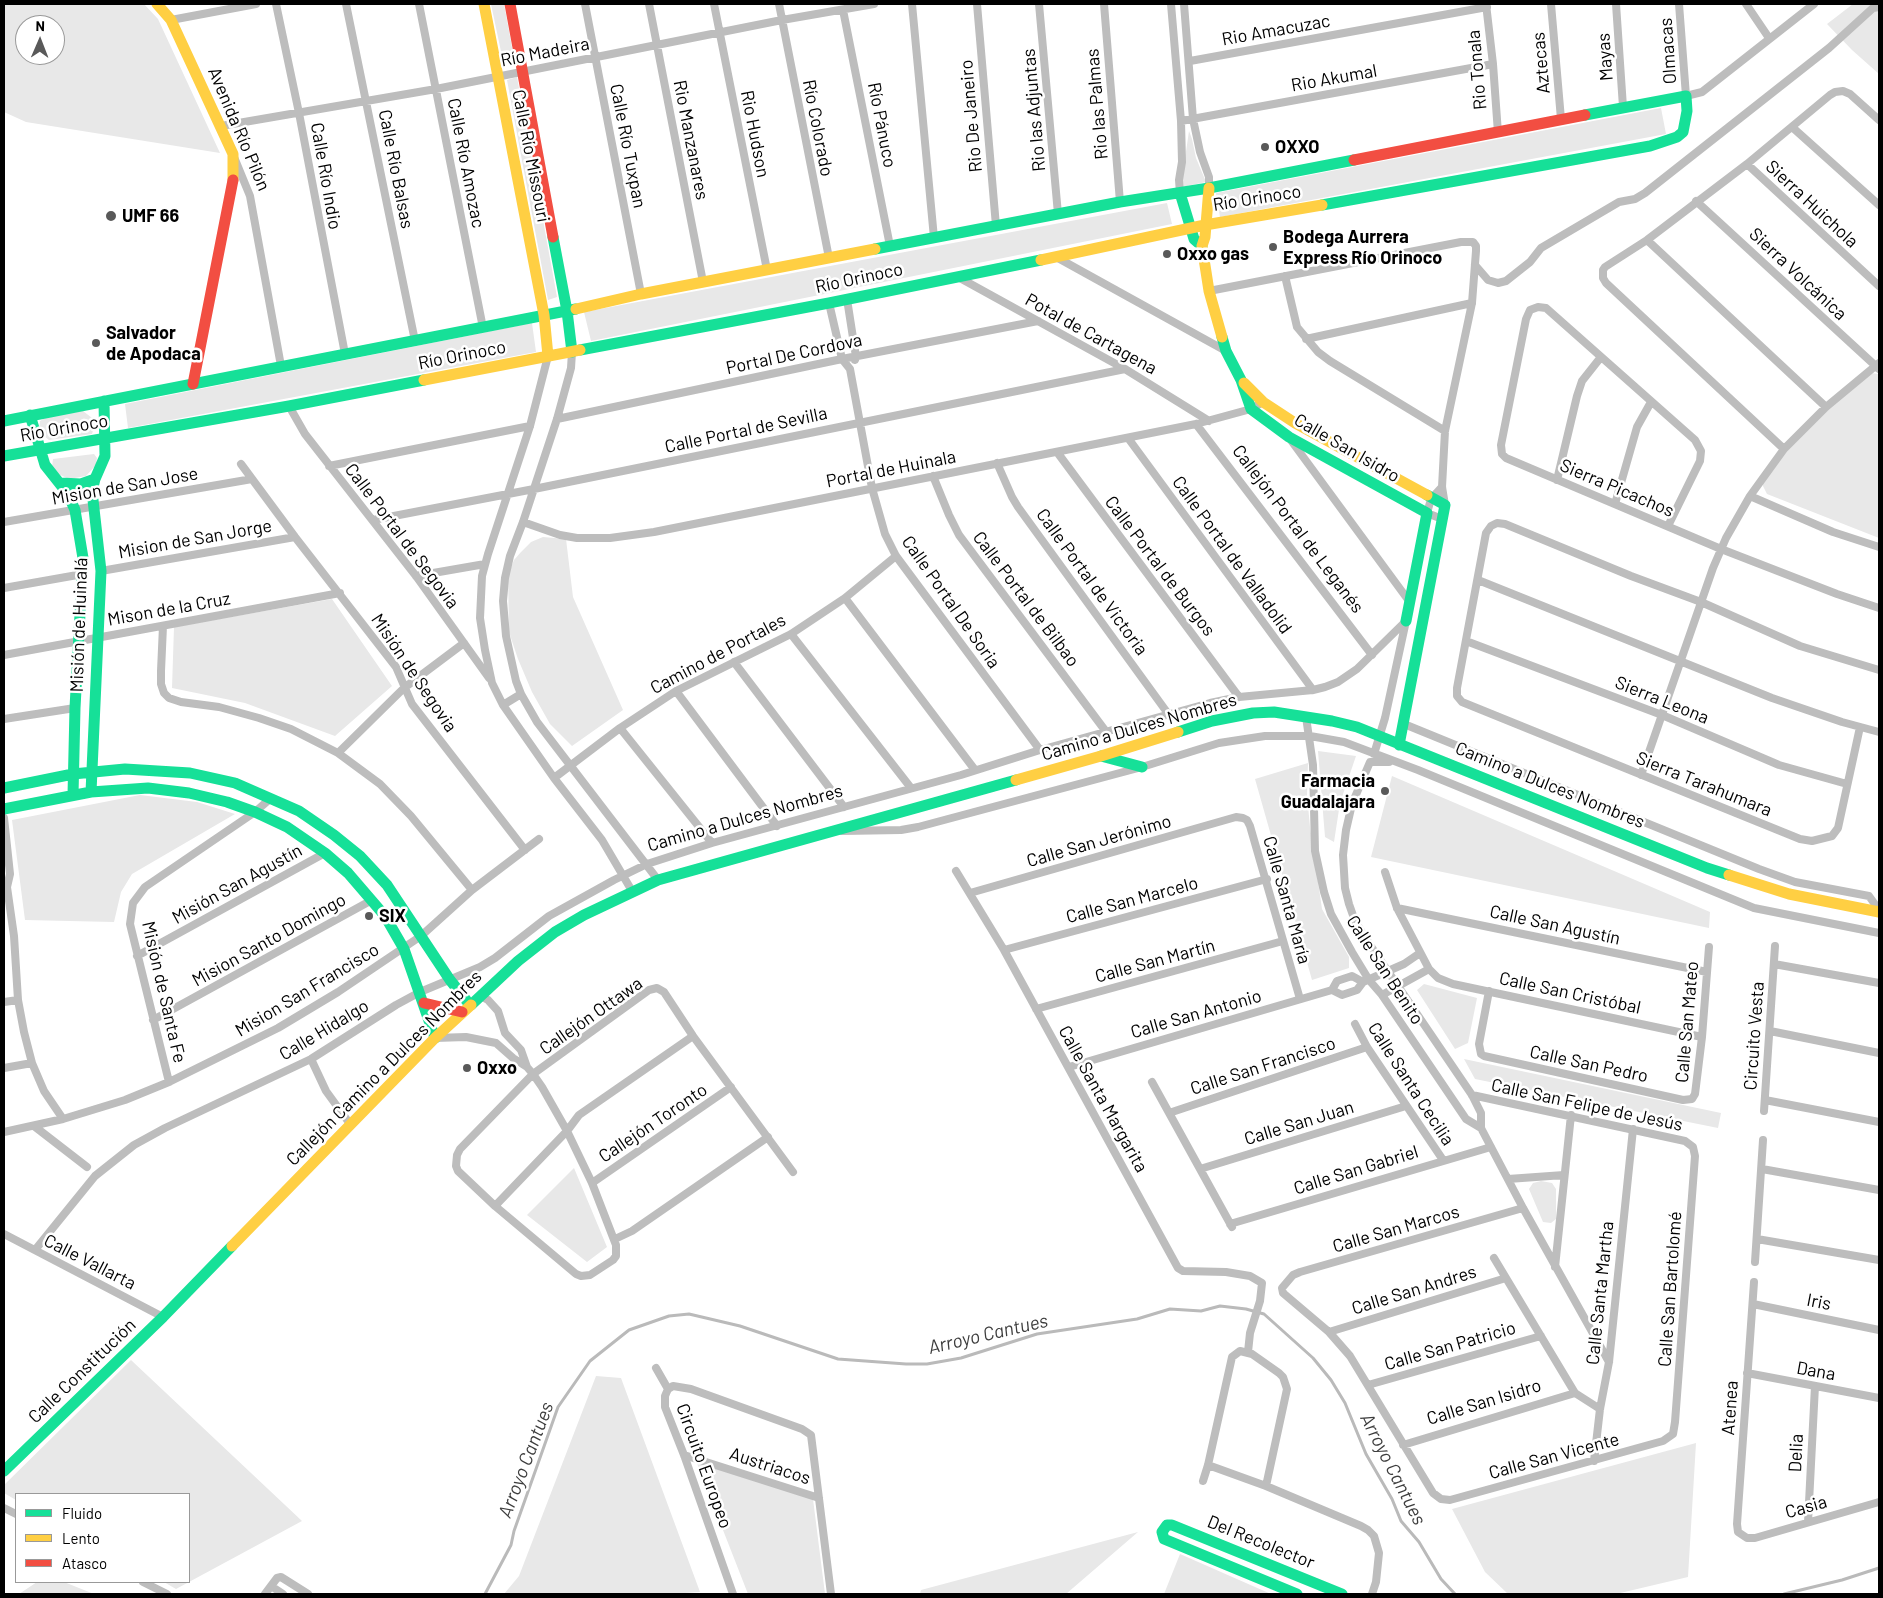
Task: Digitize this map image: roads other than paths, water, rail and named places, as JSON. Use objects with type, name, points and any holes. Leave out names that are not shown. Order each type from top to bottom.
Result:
[{"type":"street","name":"Avenida Río Pilón","points":[[157,4],[171,20],[233,154],[250,196],[281,366]]},
{"type":"street","points":[[171,20],[256,4]]},
{"type":"street","name":"Calle Río Indio","points":[[276,4],[345,354]]},
{"type":"street","name":"Calle Río Balsas","points":[[346,4],[415,341]]},
{"type":"street","name":"Calle Río Amozac","points":[[420,4],[483,328]]},
{"type":"street","name":"Calle Río Missouri","points":[[484,4],[544,315],[548,356]]},
{"type":"street","name":"Calle Río Missouri","points":[[510,4],[567,311],[572,352]]},
{"type":"street","name":"Calle Río Tuxpan","points":[[585,4],[641,294]]},
{"type":"street","name":"Rio Manzanares","points":[[649,4],[704,282]]},
{"type":"street","name":"Rio Hudson","points":[[714,4],[767,270]]},
{"type":"street","name":"Río Colorado","points":[[779,4],[829,258]]},
{"type":"street","name":"Río Madeira","points":[[220,126],[436,89],[782,20],[874,4]]},
{"type":"street","points":[[912,4],[934,238]]},
{"type":"street","name":"Rio De Janeiro","points":[[977,4],[996,226]]},
{"type":"street","name":"Rio las Adjuntas","points":[[1039,4],[1058,214]]},
{"type":"street","name":"Rio las Palmas","points":[[1104,4],[1120,202]]},
{"type":"street","points":[[1171,4],[1181,121],[1182,162],[1179,180],[1180,193],[1194,239],[1202,246]]},
{"type":"street","points":[[1184,4],[1190,61],[1193,119],[1200,152],[1209,177],[1205,237],[1202,246],[1209,291],[1226,351],[1241,380],[1251,409]]},
{"type":"street","name":"Aztecas","points":[[1551,4],[1562,119]]},
{"type":"street","name":"Mayas","points":[[1616,4],[1624,107]]},
{"type":"street","name":"Olmacas","points":[[1679,4],[1686,96]]},
{"type":"street","points":[[1746,4],[1769,38]]},
{"type":"street","name":"Río Orinoco","points":[[4,421],[483,328],[641,294],[1120,202],[1209,188],[1686,96],[1702,92],[1814,4]]},
{"type":"street","name":"Rio Amacuzac","points":[[1190,61],[1487,6]]},
{"type":"street","name":"Rio Tonala","points":[[1487,6],[1498,133]]},
{"type":"street","points":[[1475,265],[1488,280],[1498,283],[1506,280],[1530,262],[1541,248],[1619,202],[1635,199],[1645,193],[1829,48],[1873,8],[1879,6]]},
{"type":"street","name":"Río Pánuco","points":[[843,10],[890,246]]},
{"type":"street","name":"Rio Akumal","points":[[1181,121],[1493,64]]},
{"type":"street","points":[[1784,449],[1603,278],[1605,267],[1647,240],[1747,164],[1830,95],[1843,91],[1856,98],[1879,120]]},
{"type":"street","name":"Río Orinoco","points":[[4,456],[289,406],[829,303],[1205,225],[1665,142],[1683,132],[1687,111],[1686,96]]},
{"type":"street","points":[[1792,127],[1879,205]]},
{"type":"street","points":[[193,384],[223,235],[232,177],[233,154]]},
{"type":"street","name":"Sierra Huichola","points":[[1747,164],[1879,286]]},
{"type":"street","name":"Sierra Volcánica","points":[[1696,201],[1878,366]]},
{"type":"street","points":[[1647,240],[1826,407]]},
{"type":"street","points":[[1209,291],[1469,241],[1476,246],[1472,303],[1445,431],[1442,487],[1445,505],[1404,724],[1394,762]]},
{"type":"street","points":[[1056,257],[1226,351]]},
{"type":"street","name":"Potal de Cartagena","points":[[956,276],[1125,369],[1209,421]]},
{"type":"street","points":[[1285,276],[1297,327],[1306,339],[1330,362],[1445,431]]},
{"type":"street","points":[[829,303],[842,359],[850,368],[856,356],[847,299]]},
{"type":"street","points":[[1306,339],[1472,303]]},
{"type":"street","name":"Sierra Picachos","points":[[1601,357],[1546,308],[1538,306],[1530,310],[1526,319],[1501,446],[1502,454],[1506,458],[1721,549],[1837,594],[1879,608]]},
{"type":"street","name":"Portal De Cordova","points":[[557,420],[856,356],[1038,321]]},
{"type":"street","points":[[572,352],[571,368],[557,420],[510,556],[503,601],[506,636],[513,671],[521,694],[537,722],[658,880]]},
{"type":"street","name":"Calle Portal de Segovia","points":[[548,356],[530,426],[482,576],[480,618],[484,650],[492,683],[502,705],[554,778],[602,840],[624,874],[632,891]]},
{"type":"street","points":[[1557,480],[1582,381],[1601,357],[1695,440],[1701,451],[1700,461],[1668,526]]},
{"type":"street","points":[[1641,775],[1700,602],[1721,549],[1750,496],[1784,449],[1826,407],[1878,366]]},
{"type":"street","name":"Calle Portal De Soria","points":[[850,368],[872,488],[880,520],[896,556],[1040,750]]},
{"type":"street","name":"Calle Portal de Sevilla","points":[[373,520],[509,493],[534,490],[1125,369]]},
{"type":"street","name":"Calle San Isidro","points":[[1241,380],[1263,402],[1295,423],[1445,505]]},
{"type":"street","name":"Misión de Huinalá","points":[[90,792],[101,571],[92,491],[105,456],[104,401]]},
{"type":"street","name":"Portal de Huinala","points":[[523,522],[560,535],[577,538],[610,538],[654,532],[1196,424],[1251,409],[1263,402]]},
{"type":"street","points":[[1615,504],[1637,426],[1651,402]]},
{"type":"street","name":"Calle Portal de Segovia","points":[[289,406],[305,434],[416,576],[492,683]]},
{"type":"street","name":"Calle San Isidro","points":[[1251,409],[1288,437],[1427,513]]},
{"type":"street","name":"Misión de Huinalá","points":[[30,415],[45,465],[68,494],[75,510],[83,558],[75,708],[73,795]]},
{"type":"street","name":"Callejón Portal de Leganés","points":[[1196,424],[1372,655]]},
{"type":"street","points":[[330,466],[530,426]]},
{"type":"street","points":[[1288,437],[1409,601]]},
{"type":"street","name":"Calle Portal de Valladolid","points":[[1128,438],[1313,690]]},
{"type":"street","name":"Calle Portal de Burgos","points":[[1057,452],[1239,697]]},
{"type":"street","name":"Calle Portal de Victoria","points":[[997,463],[1018,507],[1169,715]]},
{"type":"street","name":"Misión de Segovia","points":[[241,464],[396,667],[412,704],[525,850]]},
{"type":"street","name":"Calle Portal de Bilbao","points":[[933,476],[959,535],[1107,733]]},
{"type":"street","points":[[60,483],[81,484],[95,479]]},
{"type":"street","name":"Mision de San Jose","points":[[4,522],[252,479]]},
{"type":"street","points":[[1374,754],[1395,676],[1427,513],[1431,499],[1442,487]]},
{"type":"street","points":[[1750,496],[1833,532],[1879,547]]},
{"type":"street","points":[[1427,513],[1442,519]]},
{"type":"street","points":[[1466,641],[1486,533],[1491,526],[1497,523],[1505,524],[1700,602],[1800,646],[1879,670]]},
{"type":"street","name":"Mision de San Jorge","points":[[101,571],[295,537]]},
{"type":"street","name":"Camino de Portales","points":[[554,778],[620,728],[676,691],[791,634],[845,598],[896,556]]},
{"type":"street","points":[[416,576],[485,564]]},
{"type":"street","points":[[4,588],[83,574]]},
{"type":"street","points":[[1478,580],[1772,698],[1879,732]]},
{"type":"street","name":"Mison de la Cruz","points":[[4,655],[340,593]]},
{"type":"street","points":[[845,598],[975,770]]},
{"type":"street","name":"Camino a Dulces Nombres","points":[[624,874],[646,864],[712,843],[1169,715],[1239,697],[1313,690],[1338,682],[1357,669],[1406,621]]},
{"type":"street","points":[[163,626],[161,684],[164,693],[169,698],[181,702],[220,707],[259,718],[291,729],[338,754],[386,791],[411,816],[472,890]]},
{"type":"street","points":[[791,634],[910,788]]},
{"type":"street","name":"Sierra Tarahumara","points":[[1466,641],[1457,696],[1462,702],[1800,839],[1812,841],[1832,836],[1838,828],[1860,727]]},
{"type":"street","name":"Sierra Leona","points":[[1466,641],[1662,715],[1779,765],[1848,784]]},
{"type":"street","points":[[338,754],[404,688],[464,644]]},
{"type":"street","points":[[734,662],[844,807]]},
{"type":"street","points":[[676,691],[777,826]]},
{"type":"street","points":[[502,705],[521,694]]},
{"type":"street","points":[[4,719],[75,708]]},
{"type":"street","name":"Camino a Dulces Nombres","points":[[658,880],[1101,756],[1212,721],[1274,712],[1357,728],[1715,870],[1789,894],[1879,911]]},
{"type":"street","name":"Calle San Benito","points":[[1306,717],[1313,765],[1315,850],[1318,870],[1331,914],[1366,981],[1382,996],[1466,1119],[1481,1128]]},
{"type":"street","points":[[1404,724],[1759,869],[1795,882],[1869,896],[1879,911]]},
{"type":"street","points":[[620,728],[712,843]]},
{"type":"street","points":[[828,832],[901,830],[918,827],[1142,767],[1219,743],[1265,736],[1310,736],[1344,742],[1754,908],[1879,933]]},
{"type":"street","points":[[1101,756],[1142,767]]},
{"type":"street","name":"Calle San Benito","points":[[1394,762],[1370,762],[1352,804],[1343,855],[1345,888],[1355,921],[1387,972],[1472,1095],[1481,1113],[1481,1128],[1555,1267],[1609,1362]]},
{"type":"street","points":[[4,788],[73,774],[125,769],[190,772],[235,783],[299,811],[360,856],[387,885],[450,980],[466,1009]]},
{"type":"street","points":[[4,809],[90,792],[121,789],[148,788],[181,792],[227,802],[255,812],[288,827],[325,852],[348,873],[385,916],[404,949],[435,1038],[466,1037],[496,1043],[527,1067],[533,1074],[567,1131],[592,1183],[615,1239],[632,1231],[768,1137]]},
{"type":"street","name":"Misión de Santa Fe","points":[[169,1082],[130,924],[133,903],[145,887],[255,812],[271,798]]},
{"type":"street","name":"Calle Santa María","points":[[1236,817],[1247,820],[1250,826],[1267,879],[1300,999]]},
{"type":"street","name":"Calle San Jerónimo","points":[[970,893],[1236,817]]},
{"type":"street","points":[[4,818],[7,874],[5,885],[14,936],[18,1000],[32,1063],[44,1090],[63,1119]]},
{"type":"street","name":"Mision San Francisco","points":[[4,1132],[63,1119],[117,1103],[169,1082],[278,1028],[404,949],[472,890],[539,839]]},
{"type":"street","name":"Misión San Agustín","points":[[137,956],[325,852]]},
{"type":"street","name":"Calle Santa Margarita","points":[[956,871],[1004,950],[1178,1268],[1183,1271],[1226,1272],[1250,1276],[1262,1283],[1260,1301],[1250,1333],[1248,1352]]},
{"type":"street","points":[[1382,996],[1398,986],[1432,972],[1397,908],[1385,872]]},
{"type":"street","name":"Calle Hidalgo","points":[[35,1250],[95,1176],[134,1145],[165,1128],[311,1059],[420,992],[487,963],[549,916],[624,874]]},
{"type":"street","name":"Calle San Marcelo","points":[[1004,950],[1267,879]]},
{"type":"street","name":"Callejón Camino a Dulces Nombres","points":[[163,1317],[435,1038],[518,962],[555,932],[584,915],[658,880]]},
{"type":"street","name":"Mision Santo Domingo","points":[[153,1020],[372,900]]},
{"type":"street","name":"Calle San Agustín","points":[[1397,908],[1707,972]]},
{"type":"street","points":[[4,938],[14,936]]},
{"type":"street","name":"Calle San Martín","points":[[1036,1009],[1283,941]]},
{"type":"street","points":[[1774,964],[1775,946]]},
{"type":"street","name":"Calle San Mateo","points":[[1692,1099],[1695,1094],[1702,1037],[1709,947]]},
{"type":"street","points":[[1366,981],[1404,964],[1420,953]]},
{"type":"street","name":"Circuito Vesta","points":[[1879,983],[1774,964],[1765,1100],[1879,1122]]},
{"type":"street","name":"Calle San Cristóbal","points":[[1432,972],[1444,981],[1702,1037]]},
{"type":"street","name":"Calle San Antonio","points":[[1069,1067],[1332,990],[1342,995],[1357,990],[1366,981],[1352,976],[1337,981],[1332,990]]},
{"type":"street","name":"Callejón Ottawa","points":[[615,1239],[617,1250],[613,1260],[585,1276],[580,1276],[571,1271],[458,1171],[456,1166],[457,1155],[460,1149],[533,1074],[652,989],[660,989],[664,992],[693,1036],[793,1172]]},
{"type":"street","name":"Calle San Pedro","points":[[1489,991],[1479,1044],[1481,1054],[1488,1058],[1683,1100],[1692,1099]]},
{"type":"street","points":[[481,996],[498,1011],[505,1033],[521,1050],[527,1067]]},
{"type":"street","points":[[4,1002],[18,1000]]},
{"type":"street","points":[[424,1003],[466,1009]]},
{"type":"street","name":"Calle Santa Cecilia","points":[[1355,1024],[1367,1047],[1443,1160]]},
{"type":"street","points":[[1770,1032],[1879,1053]]},
{"type":"street","points":[[496,1043],[505,1033]]},
{"type":"street","points":[[496,1206],[567,1131],[579,1115],[693,1036]]},
{"type":"street","name":"Calle San Francisco","points":[[1169,1112],[1367,1047]]},
{"type":"street","points":[[311,1059],[326,1091],[350,1124]]},
{"type":"street","points":[[4,1068],[32,1063]]},
{"type":"street","points":[[1152,1082],[1200,1169]]},
{"type":"street","name":"Callejón Toronto","points":[[592,1183],[731,1088]]},
{"type":"street","name":"Calle San Felipe de Jesús","points":[[1472,1095],[1685,1140],[1693,1146]]},
{"type":"street","points":[[1764,1111],[1765,1100]]},
{"type":"street","name":"Calle San Juan","points":[[1200,1169],[1406,1106]]},
{"type":"street","points":[[1555,1267],[1571,1115]]},
{"type":"street","points":[[34,1126],[87,1167]]},
{"type":"street","name":"Calle Santa Martha","points":[[1594,1460],[1600,1409],[1609,1362],[1633,1129]]},
{"type":"street","points":[[1755,1262],[1763,1140]]},
{"type":"street","name":"Calle San Bartolomé","points":[[1673,1434],[1695,1156],[1693,1146]]},
{"type":"street","name":"Calle San Gabriel","points":[[1200,1169],[1231,1226],[1443,1160],[1491,1147]]},
{"type":"street","points":[[1762,1169],[1879,1190]]},
{"type":"street","points":[[1508,1178],[1564,1175]]},
{"type":"street","name":"Calle San Marcos","points":[[1329,1332],[1283,1292],[1282,1288],[1293,1275],[1523,1208]]},
{"type":"street","name":"Calle Vallarta","points":[[4,1234],[163,1317]]},
{"type":"street","points":[[1757,1239],[1879,1260]]},
{"type":"street","points":[[1494,1258],[1575,1393],[1600,1409]]},
{"type":"street","name":"Calle San Andres","points":[[1329,1332],[1506,1278]]},
{"type":"street","name":"Atenea","points":[[1741,1535],[1736,1524],[1754,1282]]},
{"type":"street","name":"Iris","points":[[1753,1304],[1879,1330]]},
{"type":"street","name":"Calle Constitución","points":[[4,1471],[163,1317]]},
{"type":"street","points":[[1329,1332],[1350,1356],[1403,1445]]},
{"type":"street","name":"Calle San Patricio","points":[[1368,1385],[1541,1336]]},
{"type":"street","points":[[1203,1480],[1232,1357],[1240,1351],[1248,1352],[1279,1373],[1283,1377],[1287,1389],[1266,1486]]},
{"type":"street","points":[[656,1368],[668,1389]]},
{"type":"street","name":"Dana","points":[[1747,1373],[1879,1398]]},
{"type":"street","name":"Circuito Europeo","points":[[733,1594],[666,1407],[665,1396],[668,1389],[673,1386],[691,1388],[808,1432],[812,1439],[831,1594]]},
{"type":"street","name":"Delia","points":[[1808,1522],[1815,1386]]},
{"type":"street","name":"Calle San Isidro","points":[[1403,1445],[1575,1393]]},
{"type":"street","name":"Calle San Vicente","points":[[1403,1445],[1433,1493],[1441,1499],[1450,1500],[1663,1441],[1673,1434]]},
{"type":"street","name":"Austriacos","points":[[684,1454],[819,1498]]},
{"type":"street","points":[[1208,1465],[1266,1486],[1361,1526],[1374,1536],[1380,1553],[1379,1568],[1372,1594]]},
{"type":"street","name":"Casia","points":[[1741,1535],[1747,1538],[1755,1538],[1879,1502]]},
{"type":"street","name":"Del Recolector","points":[[1297,1594],[1164,1538],[1165,1529],[1172,1525],[1342,1594]]},
{"type":"street","points":[[264,1594],[277,1578],[282,1577],[308,1594]]},
{"type":"street","points":[[145,1583],[166,1594]]},
{"type":"street","points":[[271,1586],[283,1594]]},
{"type":"waterway","name":"Arroyo Cantues","points":[[485,1594],[511,1545],[514,1531],[558,1407],[590,1361],[629,1330],[669,1316],[689,1314],[740,1326],[838,1359],[927,1364],[961,1358],[1037,1334],[1137,1319],[1170,1309],[1201,1311],[1220,1306],[1246,1309],[1264,1314],[1313,1358],[1331,1380],[1345,1403],[1366,1454],[1392,1499],[1401,1521],[1419,1542],[1441,1579],[1455,1594]]},
{"type":"waterway","name":"Arroyo Cantues","points":[[1784,1594],[1842,1580],[1879,1568]]},
{"type":"place","name":"OXXO","points":[[1265,147]]},
{"type":"place","name":"UMF 66","points":[[111,216]]},
{"type":"place","name":"Bodega Aurrera Express Río Orinoco","points":[[1273,247]]},
{"type":"place","name":"Oxxo gas","points":[[1167,254]]},
{"type":"place","name":"Salvador de Apodaca","points":[[96,343]]},
{"type":"place","name":"Farmacia Guadalajara","points":[[1385,791]]},
{"type":"place","name":"SIX","points":[[369,916]]},
{"type":"place","name":"Oxxo","points":[[467,1068]]}]
